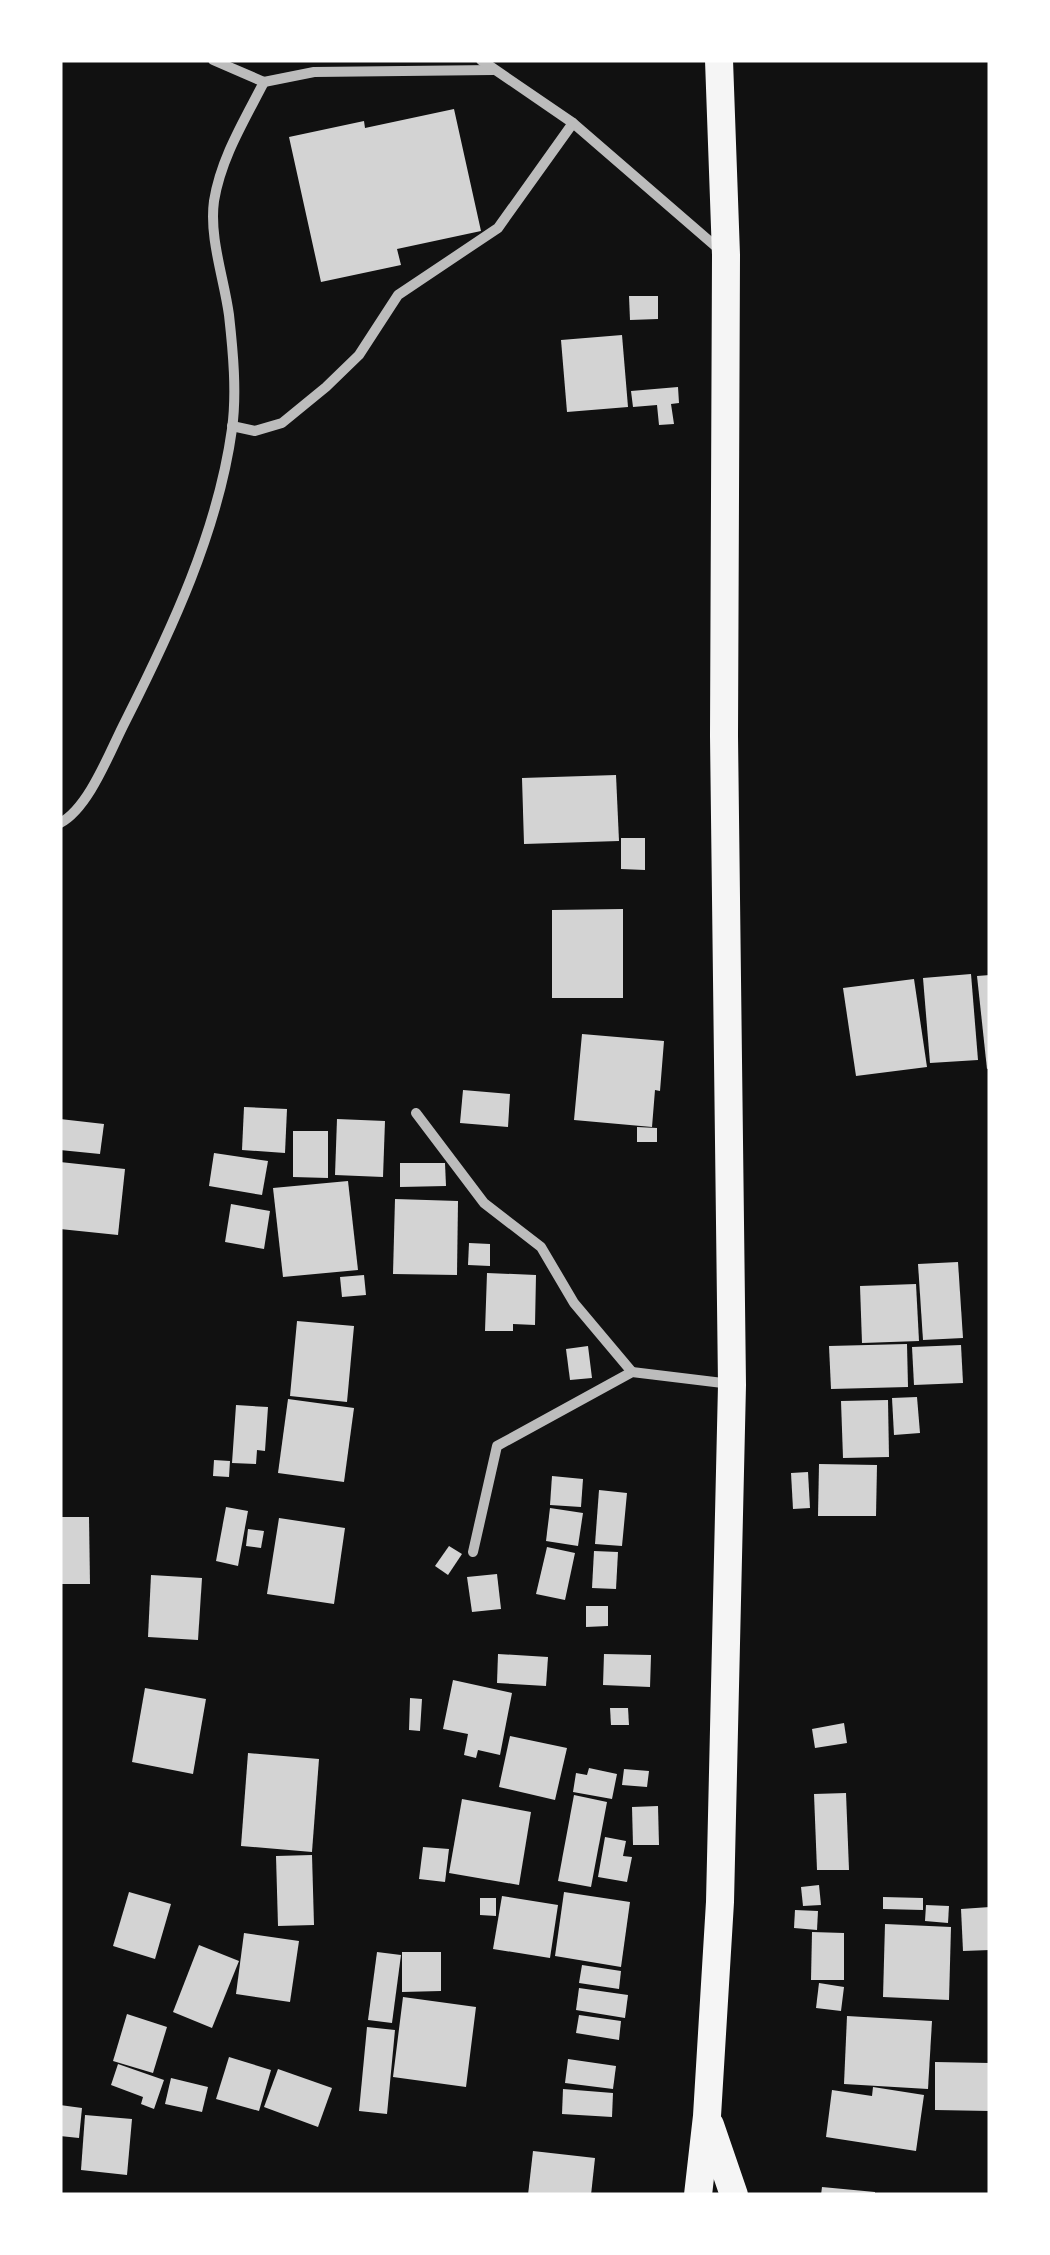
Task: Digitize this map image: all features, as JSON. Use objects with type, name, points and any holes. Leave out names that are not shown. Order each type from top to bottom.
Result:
[{"type":"highway","points":[[698,2195],[707,2116],[720,1902],[732,1384],[724,756],[726,254],[720,60]]},
{"type":"highway","points":[[707,2116],[734,2195]]},
{"type":"street","points":[[213,60],[264,82],[314,72],[494,70]]},
{"type":"street","points":[[481,60],[573,123],[726,254]]},
{"type":"street","points":[[60,823],[81,806],[163,642],[198,558],[223,477],[232,426],[228,313],[219,268],[214,206],[223,163],[264,82]]},
{"type":"street","points":[[232,426],[256,431],[282,423],[326,387],[359,355],[398,295],[498,228],[573,123]]},
{"type":"street","points":[[416,1114],[484,1203],[541,1247],[574,1302],[632,1372]]},
{"type":"street","points":[[473,1552],[496,1446],[632,1372],[732,1384]]},
{"type":"building","points":[[454,109],[481,231],[397,249],[401,265],[321,282],[289,137],[364,121],[365,128]]},
{"type":"building","points":[[629,296],[658,296],[658,319],[630,320]]},
{"type":"building","points":[[622,335],[628,407],[567,412],[561,340]]},
{"type":"building","points":[[678,387],[679,403],[671,404],[674,424],[659,425],[657,405],[633,407],[631,391]]},
{"type":"building","points":[[616,775],[619,841],[524,844],[522,778]]},
{"type":"building","points":[[621,838],[645,838],[645,870],[621,869]]},
{"type":"building","points":[[623,909],[623,998],[552,998],[552,910]]},
{"type":"building","points":[[971,974],[978,1060],[930,1063],[923,978]]},
{"type":"building","points":[[990,975],[990,1068],[987,1069],[977,976]]},
{"type":"building","points":[[914,979],[927,1067],[856,1076],[843,988]]},
{"type":"building","points":[[582,1034],[664,1041],[652,1127],[574,1120]]},
{"type":"building","points":[[463,1090],[510,1094],[508,1127],[460,1123]]},
{"type":"building","points":[[244,1107],[287,1109],[285,1153],[242,1150]]},
{"type":"building","points":[[60,1119],[104,1124],[100,1154],[60,1150]]},
{"type":"building","points":[[337,1119],[385,1121],[383,1177],[335,1175]]},
{"type":"building","points":[[637,1127],[657,1128],[657,1142],[637,1142]]},
{"type":"building","points":[[293,1131],[328,1131],[328,1178],[293,1177]]},
{"type":"building","points":[[214,1153],[268,1161],[262,1195],[209,1186]]},
{"type":"building","points":[[60,1162],[125,1169],[118,1235],[60,1229]]},
{"type":"building","points":[[400,1163],[445,1163],[446,1186],[400,1187]]},
{"type":"building","points":[[348,1181],[358,1270],[283,1277],[273,1188]]},
{"type":"building","points":[[395,1199],[458,1201],[457,1275],[393,1274]]},
{"type":"building","points":[[231,1204],[270,1211],[264,1249],[225,1242]]},
{"type":"building","points":[[469,1243],[490,1244],[490,1266],[468,1265]]},
{"type":"building","points":[[958,1262],[963,1338],[923,1340],[918,1264]]},
{"type":"building","points":[[487,1273],[536,1275],[535,1325],[513,1324],[513,1331],[485,1331]]},
{"type":"building","points":[[364,1275],[366,1295],[342,1297],[340,1277]]},
{"type":"building","points":[[916,1284],[919,1341],[862,1343],[860,1286]]},
{"type":"building","points":[[297,1321],[354,1326],[347,1402],[290,1396]]},
{"type":"building","points":[[907,1344],[908,1387],[831,1389],[829,1346]]},
{"type":"building","points":[[961,1345],[963,1383],[914,1385],[912,1347]]},
{"type":"building","points":[[588,1346],[592,1378],[570,1380],[566,1349]]},
{"type":"building","points":[[917,1397],[920,1433],[894,1435],[892,1398]]},
{"type":"building","points":[[288,1399],[354,1408],[344,1482],[278,1473]]},
{"type":"building","points":[[888,1400],[889,1457],[843,1458],[841,1401]]},
{"type":"building","points":[[236,1405],[268,1407],[265,1451],[257,1450],[256,1464],[232,1463]]},
{"type":"building","points":[[214,1460],[230,1461],[229,1477],[213,1476]]},
{"type":"building","points":[[819,1464],[877,1465],[876,1516],[818,1516]]},
{"type":"building","points":[[808,1472],[810,1508],[793,1509],[791,1473]]},
{"type":"building","points":[[552,1476],[583,1479],[581,1507],[550,1505]]},
{"type":"building","points":[[599,1490],[627,1493],[622,1546],[595,1544]]},
{"type":"building","points":[[226,1507],[248,1511],[238,1566],[216,1561]]},
{"type":"building","points":[[550,1508],[583,1513],[578,1546],[546,1541]]},
{"type":"building","points":[[60,1517],[89,1517],[90,1584],[60,1584]]},
{"type":"building","points":[[279,1518],[345,1528],[334,1604],[267,1594]]},
{"type":"building","points":[[248,1529],[264,1531],[261,1548],[246,1546]]},
{"type":"building","points":[[449,1546],[462,1554],[448,1575],[435,1566]]},
{"type":"building","points":[[547,1547],[575,1553],[565,1600],[536,1594]]},
{"type":"building","points":[[594,1551],[618,1552],[616,1589],[592,1588]]},
{"type":"building","points":[[497,1574],[501,1609],[472,1612],[467,1577]]},
{"type":"building","points":[[151,1575],[202,1578],[198,1640],[148,1637]]},
{"type":"building","points":[[586,1606],[608,1606],[608,1626],[586,1627]]},
{"type":"building","points":[[498,1654],[548,1657],[546,1686],[497,1683]]},
{"type":"building","points":[[604,1654],[651,1655],[650,1687],[603,1685]]},
{"type":"building","points":[[453,1680],[512,1693],[500,1755],[478,1750],[476,1758],[464,1755],[468,1734],[443,1729]]},
{"type":"building","points":[[145,1688],[206,1699],[193,1774],[132,1762]]},
{"type":"building","points":[[410,1698],[422,1699],[420,1731],[409,1730]]},
{"type":"building","points":[[610,1708],[628,1708],[629,1725],[611,1725]]},
{"type":"building","points":[[844,1723],[847,1743],[815,1748],[812,1729]]},
{"type":"building","points":[[510,1736],[567,1748],[555,1800],[499,1787]]},
{"type":"building","points":[[248,1753],[319,1759],[312,1852],[241,1846]]},
{"type":"building","points":[[589,1768],[617,1774],[612,1799],[573,1792],[576,1773],[587,1775]]},
{"type":"building","points":[[624,1769],[649,1771],[647,1787],[622,1785]]},
{"type":"building","points":[[846,1793],[849,1870],[817,1870],[814,1794]]},
{"type":"building","points":[[574,1795],[607,1802],[591,1887],[558,1881]]},
{"type":"building","points":[[462,1799],[531,1812],[519,1885],[449,1873]]},
{"type":"building","points":[[658,1806],[659,1845],[633,1845],[632,1807]]},
{"type":"building","points":[[605,1837],[626,1841],[623,1856],[632,1857],[627,1882],[598,1877]]},
{"type":"building","points":[[423,1847],[449,1849],[445,1882],[419,1879]]},
{"type":"building","points":[[312,1855],[314,1925],[278,1926],[276,1856]]},
{"type":"building","points":[[819,1885],[821,1905],[803,1906],[801,1887]]},
{"type":"building","points":[[129,1892],[171,1904],[155,1959],[113,1946]]},
{"type":"building","points":[[564,1892],[630,1902],[621,1967],[555,1956]]},
{"type":"building","points":[[502,1896],[558,1905],[550,1958],[493,1949]]},
{"type":"building","points":[[883,1897],[923,1898],[923,1910],[883,1909]]},
{"type":"building","points":[[480,1898],[496,1898],[496,1916],[480,1915]]},
{"type":"building","points":[[926,1905],[949,1906],[948,1923],[925,1921]]},
{"type":"building","points":[[990,1907],[990,1950],[963,1951],[961,1909]]},
{"type":"building","points":[[795,1910],[818,1911],[817,1930],[794,1928]]},
{"type":"building","points":[[885,1924],[951,1927],[949,2000],[883,1997]]},
{"type":"building","points":[[812,1932],[844,1933],[844,1980],[811,1980]]},
{"type":"building","points":[[244,1933],[299,1941],[290,2002],[236,1994]]},
{"type":"building","points":[[199,1945],[239,1961],[212,2028],[173,2012]]},
{"type":"building","points":[[377,1952],[401,1955],[392,2023],[368,2020]]},
{"type":"building","points":[[402,1952],[441,1952],[441,1991],[402,1992]]},
{"type":"building","points":[[582,1965],[621,1971],[619,1989],[579,1983]]},
{"type":"building","points":[[819,1983],[844,1987],[841,2011],[816,2008]]},
{"type":"building","points":[[579,1988],[628,1995],[625,2018],[576,2010]]},
{"type":"building","points":[[403,1997],[476,2007],[466,2087],[393,2077]]},
{"type":"building","points":[[127,2014],[167,2027],[153,2073],[113,2061]]},
{"type":"building","points":[[579,2015],[621,2021],[619,2040],[576,2033]]},
{"type":"building","points":[[847,2016],[932,2021],[928,2089],[844,2084]]},
{"type":"building","points":[[367,2027],[395,2030],[387,2114],[359,2111]]},
{"type":"building","points":[[229,2057],[271,2070],[259,2111],[216,2099]]},
{"type":"building","points":[[568,2059],[616,2066],[613,2089],[565,2083]]},
{"type":"building","points":[[935,2062],[990,2063],[990,2111],[935,2110]]},
{"type":"building","points":[[118,2064],[164,2080],[154,2109],[141,2104],[143,2097],[111,2085]]},
{"type":"building","points":[[278,2069],[332,2088],[318,2127],[264,2107]]},
{"type":"building","points":[[171,2078],[208,2087],[202,2112],[165,2104]]},
{"type":"building","points":[[873,2087],[924,2095],[916,2151],[826,2137],[832,2090],[872,2096]]},
{"type":"building","points":[[563,2089],[613,2093],[612,2117],[562,2114]]},
{"type":"building","points":[[60,2105],[82,2108],[79,2138],[60,2136]]},
{"type":"building","points":[[85,2115],[132,2119],[127,2175],[81,2170]]},
{"type":"building","points":[[533,2151],[595,2158],[591,2195],[528,2195]]},
{"type":"building","points":[[822,2187],[875,2192],[875,2195],[821,2195]]}]
